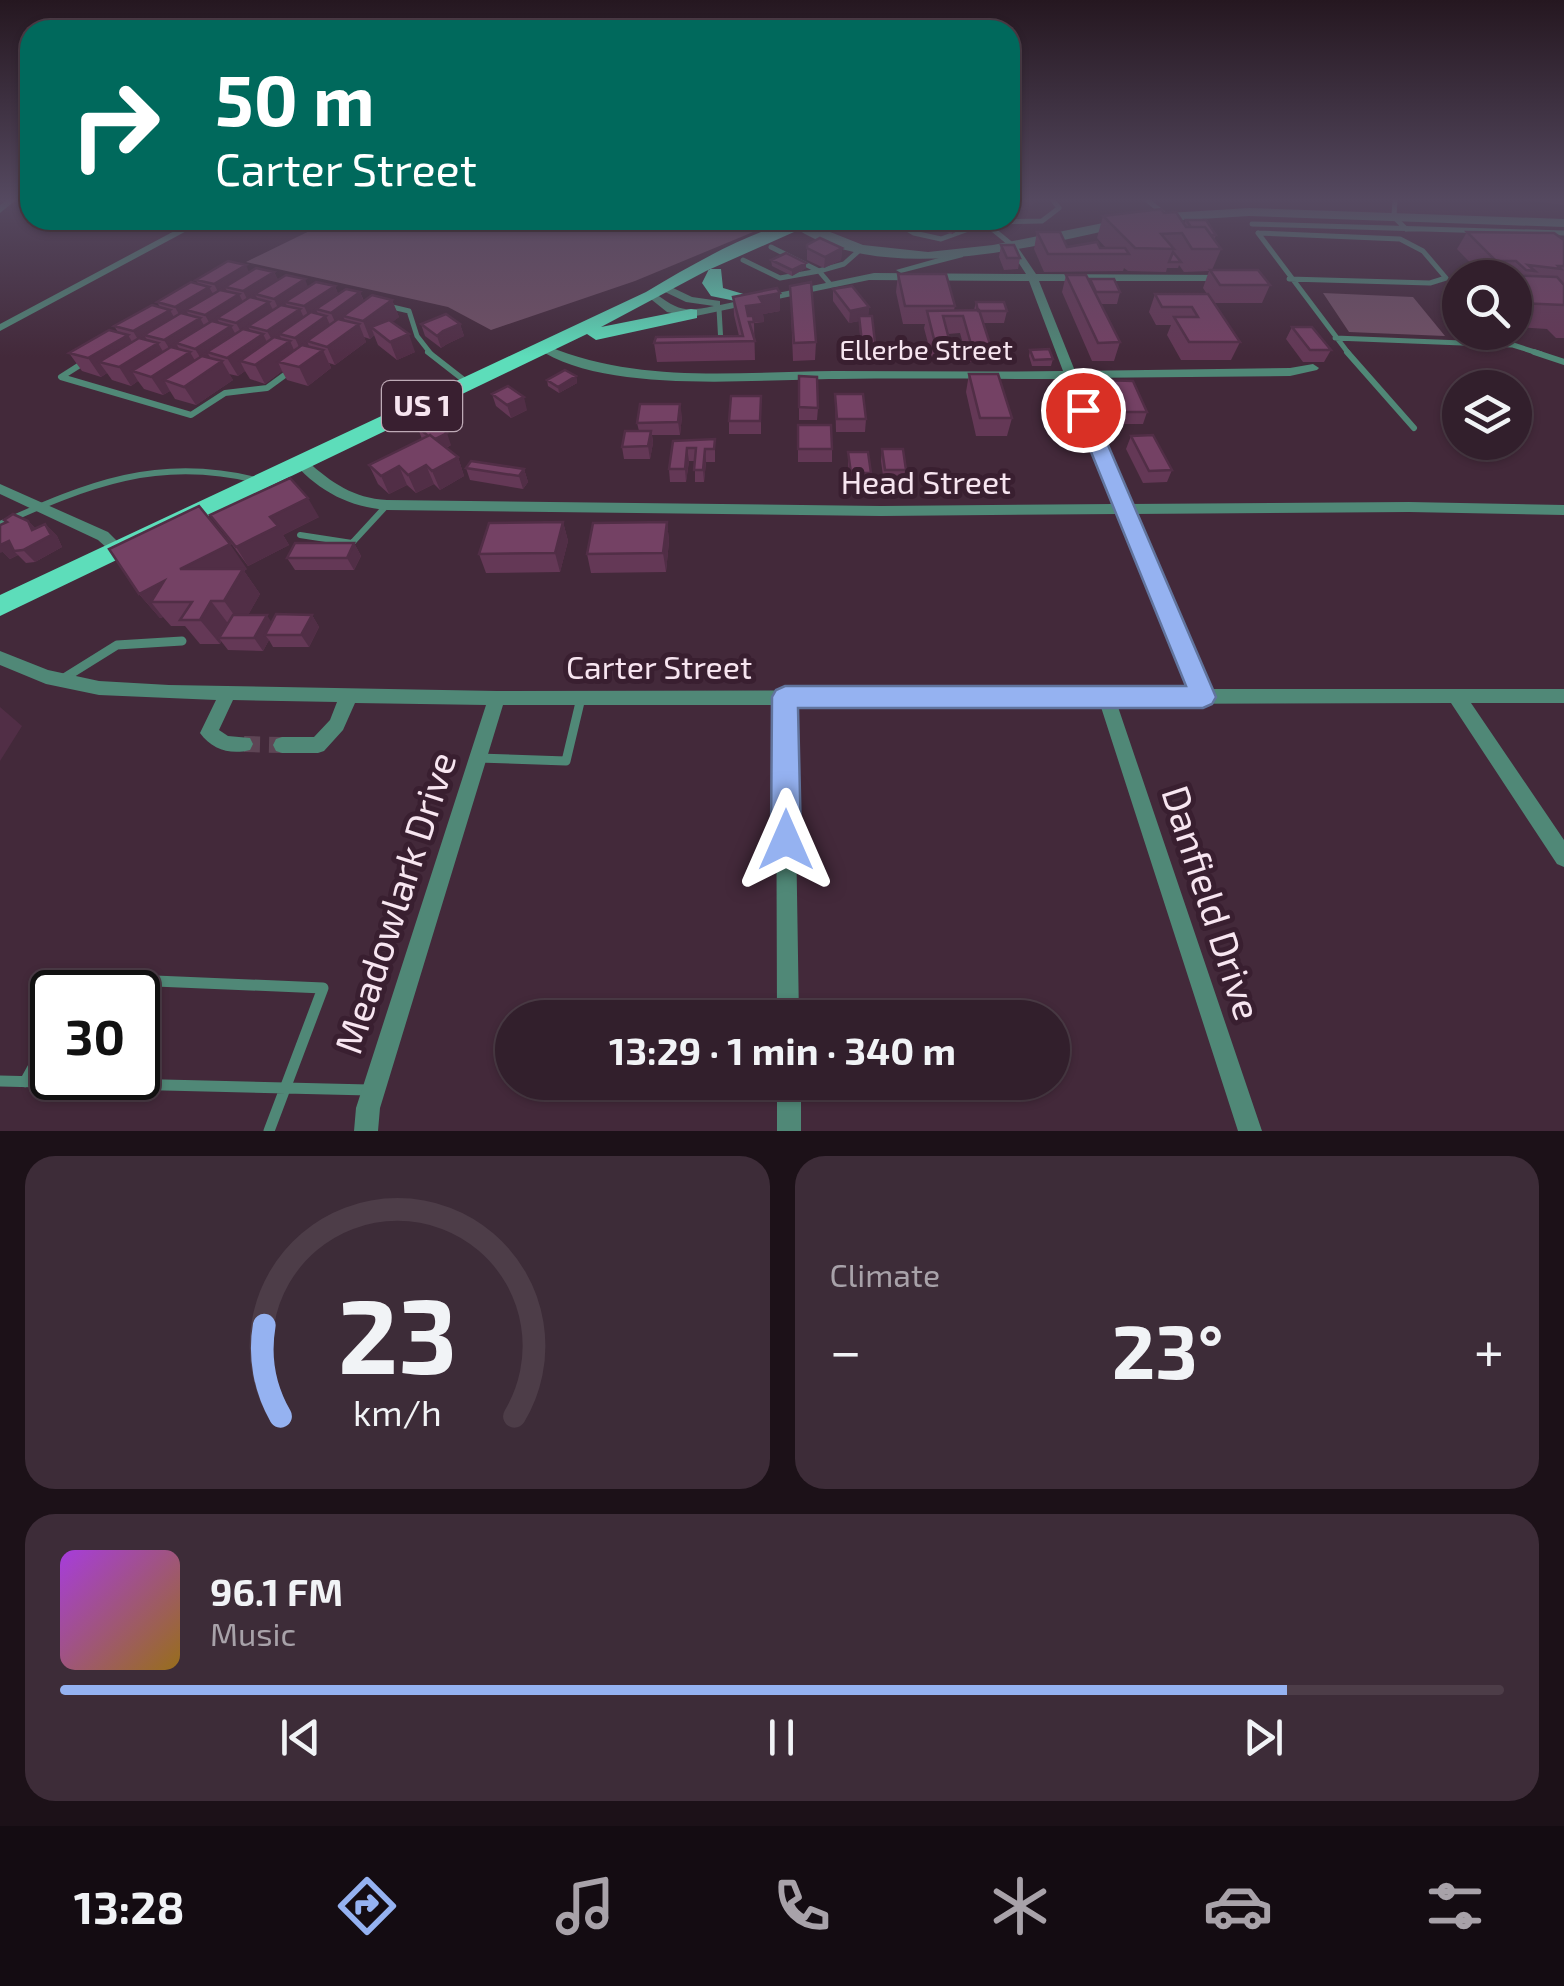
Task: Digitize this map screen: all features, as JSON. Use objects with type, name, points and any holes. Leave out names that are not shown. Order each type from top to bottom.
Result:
[{"type":"main road","name":"US 1","points":[[0,606],[469,384],[733,252]]},
{"type":"main road","name":"US 1","points":[[659,292],[751,264],[775,252]]},
{"type":"main road","points":[[715,273],[712,283],[717,292],[755,300]]},
{"type":"main road","points":[[543,348],[678,319]]},
{"type":"street","points":[[0,328],[143,252]]},
{"type":"street","points":[[888,252],[960,255],[977,252]]},
{"type":"street","points":[[1016,252],[1033,278],[1123,510],[1203,697]]},
{"type":"street","points":[[659,292],[678,319],[938,264],[960,255]]},
{"type":"street","points":[[865,277],[1241,278]]},
{"type":"street","points":[[659,292],[702,303],[755,300]]},
{"type":"street","name":"Ellerbe Street","points":[[543,348],[581,366],[633,374],[1070,376],[1313,368]]},
{"type":"street","name":"Head Street","points":[[302,464],[337,495],[363,504],[387,506],[1564,510]]},
{"type":"street","points":[[0,490],[103,536],[121,552]]},
{"type":"street","name":"Carter Street","points":[[0,658],[60,680],[100,688],[228,694],[498,698],[1564,696]]},
{"type":"street","points":[[228,694],[209,733],[225,744],[244,744]]},
{"type":"street","points":[[282,744],[318,745],[338,725],[349,696]]},
{"type":"street","name":"Danfield Drive","points":[[1106,696],[1250,1131]]},
{"type":"street","points":[[1456,696],[1564,857]]},
{"type":"street","points":[[785,697],[788,1000]]},
{"type":"street","name":"Meadowlark Drive","points":[[366,1131],[374,1090],[498,698]]},
{"type":"street","points":[[789,1100],[789,1131]]},
{"type":"lane","points":[[781,252],[819,271],[830,284]]},
{"type":"lane","points":[[751,264],[780,278],[844,264],[858,252]]},
{"type":"lane","points":[[1271,252],[1334,338],[1414,428]]},
{"type":"lane","points":[[1289,279],[1430,284],[1446,278],[1423,252]]},
{"type":"lane","points":[[381,304],[409,311],[413,335],[431,356],[469,384]]},
{"type":"lane","points":[[719,309],[722,350]]},
{"type":"lane","points":[[1334,338],[1513,346],[1564,362]]},
{"type":"lane","points":[[93,357],[61,376],[191,415],[224,394],[267,388],[296,367]]},
{"type":"lane","points":[[0,524],[85,491],[179,468],[221,471],[265,482]]},
{"type":"lane","points":[[300,535],[352,542],[387,506]]},
{"type":"lane","points":[[60,680],[117,645],[182,642]]},
{"type":"lane","points":[[478,758],[566,761],[581,698]]},
{"type":"lane","points":[[160,981],[324,988],[270,1131]]},
{"type":"lane","points":[[25,1082],[30,1073]]},
{"type":"lane","points":[[0,1081],[374,1090]]},
{"type":"shaded area","points":[[267,252],[706,252],[635,281],[491,330],[448,307],[246,262]]},
{"type":"shaded area","points":[[1323,293],[1413,297],[1442,336],[1349,332]]},
{"type":"building","points":[[1004,252],[1017,252],[1020,258],[1007,258]]},
{"type":"building","points":[[1047,252],[1129,254],[1048,254]]},
{"type":"building","points":[[1487,252],[1564,252],[1564,266],[1558,266],[1561,269],[1532,265],[1532,260],[1495,260]]},
{"type":"building","points":[[786,253],[806,263],[792,270],[771,260]]},
{"type":"building","points":[[228,261],[246,265],[214,284],[196,280]]},
{"type":"building","points":[[256,268],[274,272],[243,291],[225,287]]},
{"type":"building","points":[[1210,270],[1258,270],[1270,285],[1220,285]]},
{"type":"building","points":[[898,274],[946,274],[955,306],[905,306]]},
{"type":"building","points":[[286,275],[305,279],[274,299],[255,294]]},
{"type":"building","points":[[1066,275],[1086,275],[1120,342],[1098,343]]},
{"type":"building","points":[[1532,276],[1557,277],[1564,285],[1564,305],[1532,304]]},
{"type":"building","points":[[1090,279],[1114,279],[1120,292],[1096,292]]},
{"type":"building","points":[[191,282],[209,287],[175,307],[157,302]]},
{"type":"building","points":[[316,282],[335,286],[304,306],[285,302]]},
{"type":"building","points":[[811,282],[816,342],[794,343],[790,286]]},
{"type":"building","points":[[852,286],[869,307],[850,311],[833,289]]},
{"type":"building","points":[[777,288],[780,293],[759,297],[763,304],[746,306],[748,316],[753,316],[754,322],[749,322],[755,341],[654,343],[656,337],[743,336],[733,297]]},
{"type":"building","points":[[346,289],[360,292],[331,313],[316,309]]},
{"type":"building","points":[[220,290],[239,294],[205,315],[186,310]]},
{"type":"building","points":[[1155,294],[1208,294],[1240,342],[1189,342],[1174,317],[1198,317],[1192,307],[1162,307]]},
{"type":"building","points":[[372,295],[392,300],[363,321],[343,316]]},
{"type":"building","points":[[250,297],[269,302],[236,323],[217,318]]},
{"type":"building","points":[[976,302],[1004,302],[1007,311],[978,311]]},
{"type":"building","points":[[152,305],[170,310],[133,331],[114,326]]},
{"type":"building","points":[[281,305],[300,309],[267,331],[248,326]]},
{"type":"building","points":[[979,310],[990,344],[971,344],[963,316],[943,316],[950,343],[935,343],[927,311]]},
{"type":"building","points":[[311,312],[326,316],[295,338],[279,334]]},
{"type":"building","points":[[181,313],[200,318],[164,340],[144,335]]},
{"type":"building","points":[[446,314],[460,324],[437,336],[421,324]]},
{"type":"building","points":[[859,316],[872,316],[876,351],[863,351]]},
{"type":"building","points":[[338,319],[359,324],[327,347],[307,341]]},
{"type":"building","points":[[389,320],[409,334],[390,342],[371,327]]},
{"type":"building","points":[[212,321],[231,326],[195,349],[176,343]]},
{"type":"building","points":[[1292,327],[1312,327],[1331,350],[1310,350]]},
{"type":"building","points":[[243,329],[263,334],[227,358],[207,352]]},
{"type":"building","points":[[109,330],[128,335],[88,358],[69,353]]},
{"type":"building","points":[[274,337],[290,341],[255,365],[240,361]]},
{"type":"building","points":[[139,338],[158,343],[119,367],[99,362]]},
{"type":"building","points":[[302,345],[323,350],[299,367],[278,362]]},
{"type":"building","points":[[171,347],[190,352],[151,377],[132,371]]},
{"type":"building","points":[[1049,349],[1053,359],[1034,360],[1030,350]]},
{"type":"building","points":[[202,356],[222,361],[184,387],[164,380]]},
{"type":"building","points":[[565,370],[576,376],[558,387],[547,380]]},
{"type":"building","points":[[969,374],[998,374],[1012,418],[980,418]]},
{"type":"building","points":[[799,376],[817,377],[818,408],[799,407]]},
{"type":"building","points":[[1102,380],[1133,381],[1147,412],[1115,412]]},
{"type":"building","points":[[508,386],[524,397],[507,405],[492,394]]},
{"type":"building","points":[[835,394],[863,394],[866,419],[837,419]]},
{"type":"building","points":[[731,396],[761,396],[760,421],[729,421]]},
{"type":"building","points":[[640,404],[680,404],[678,422],[637,423]]},
{"type":"building","points":[[431,419],[447,433],[435,439],[417,426]]},
{"type":"building","points":[[798,425],[831,425],[832,449],[798,449]]},
{"type":"building","points":[[625,431],[651,431],[648,446],[622,447]]},
{"type":"building","points":[[430,435],[458,457],[432,471],[426,465],[408,475],[399,466],[381,476],[369,465]]},
{"type":"building","points":[[1153,435],[1172,470],[1149,471],[1131,436]]},
{"type":"building","points":[[715,439],[714,449],[705,449],[703,470],[694,470],[696,448],[687,448],[685,469],[669,469],[673,441]]},
{"type":"building","points":[[882,449],[903,449],[906,470],[885,470]]},
{"type":"building","points":[[848,452],[868,452],[871,473],[851,473]]},
{"type":"building","points":[[471,461],[524,469],[519,476],[466,468]]},
{"type":"building","points":[[290,478],[308,498],[270,517],[278,526],[236,547],[210,515]]},
{"type":"building","points":[[199,506],[230,544],[180,569],[243,569],[224,601],[211,601],[200,620],[180,620],[192,602],[151,602],[164,581],[139,594],[109,549]]},
{"type":"building","points":[[13,514],[28,521],[32,530],[45,524],[51,535],[23,550],[14,551],[9,541],[0,545],[0,525]]},
{"type":"building","points":[[563,522],[555,553],[479,554],[489,523]]},
{"type":"building","points":[[667,522],[663,553],[587,554],[593,523]]},
{"type":"building","points":[[295,543],[354,543],[347,558],[287,558]]},
{"type":"building","points":[[276,614],[312,615],[301,635],[265,635]]},
{"type":"building","points":[[233,615],[267,615],[254,638],[219,638]]},
{"type":"tunnel","points":[[244,744],[282,745]]},
{"type":"route","points":[[786,840],[785,697],[1203,697],[1083,410]]}]
